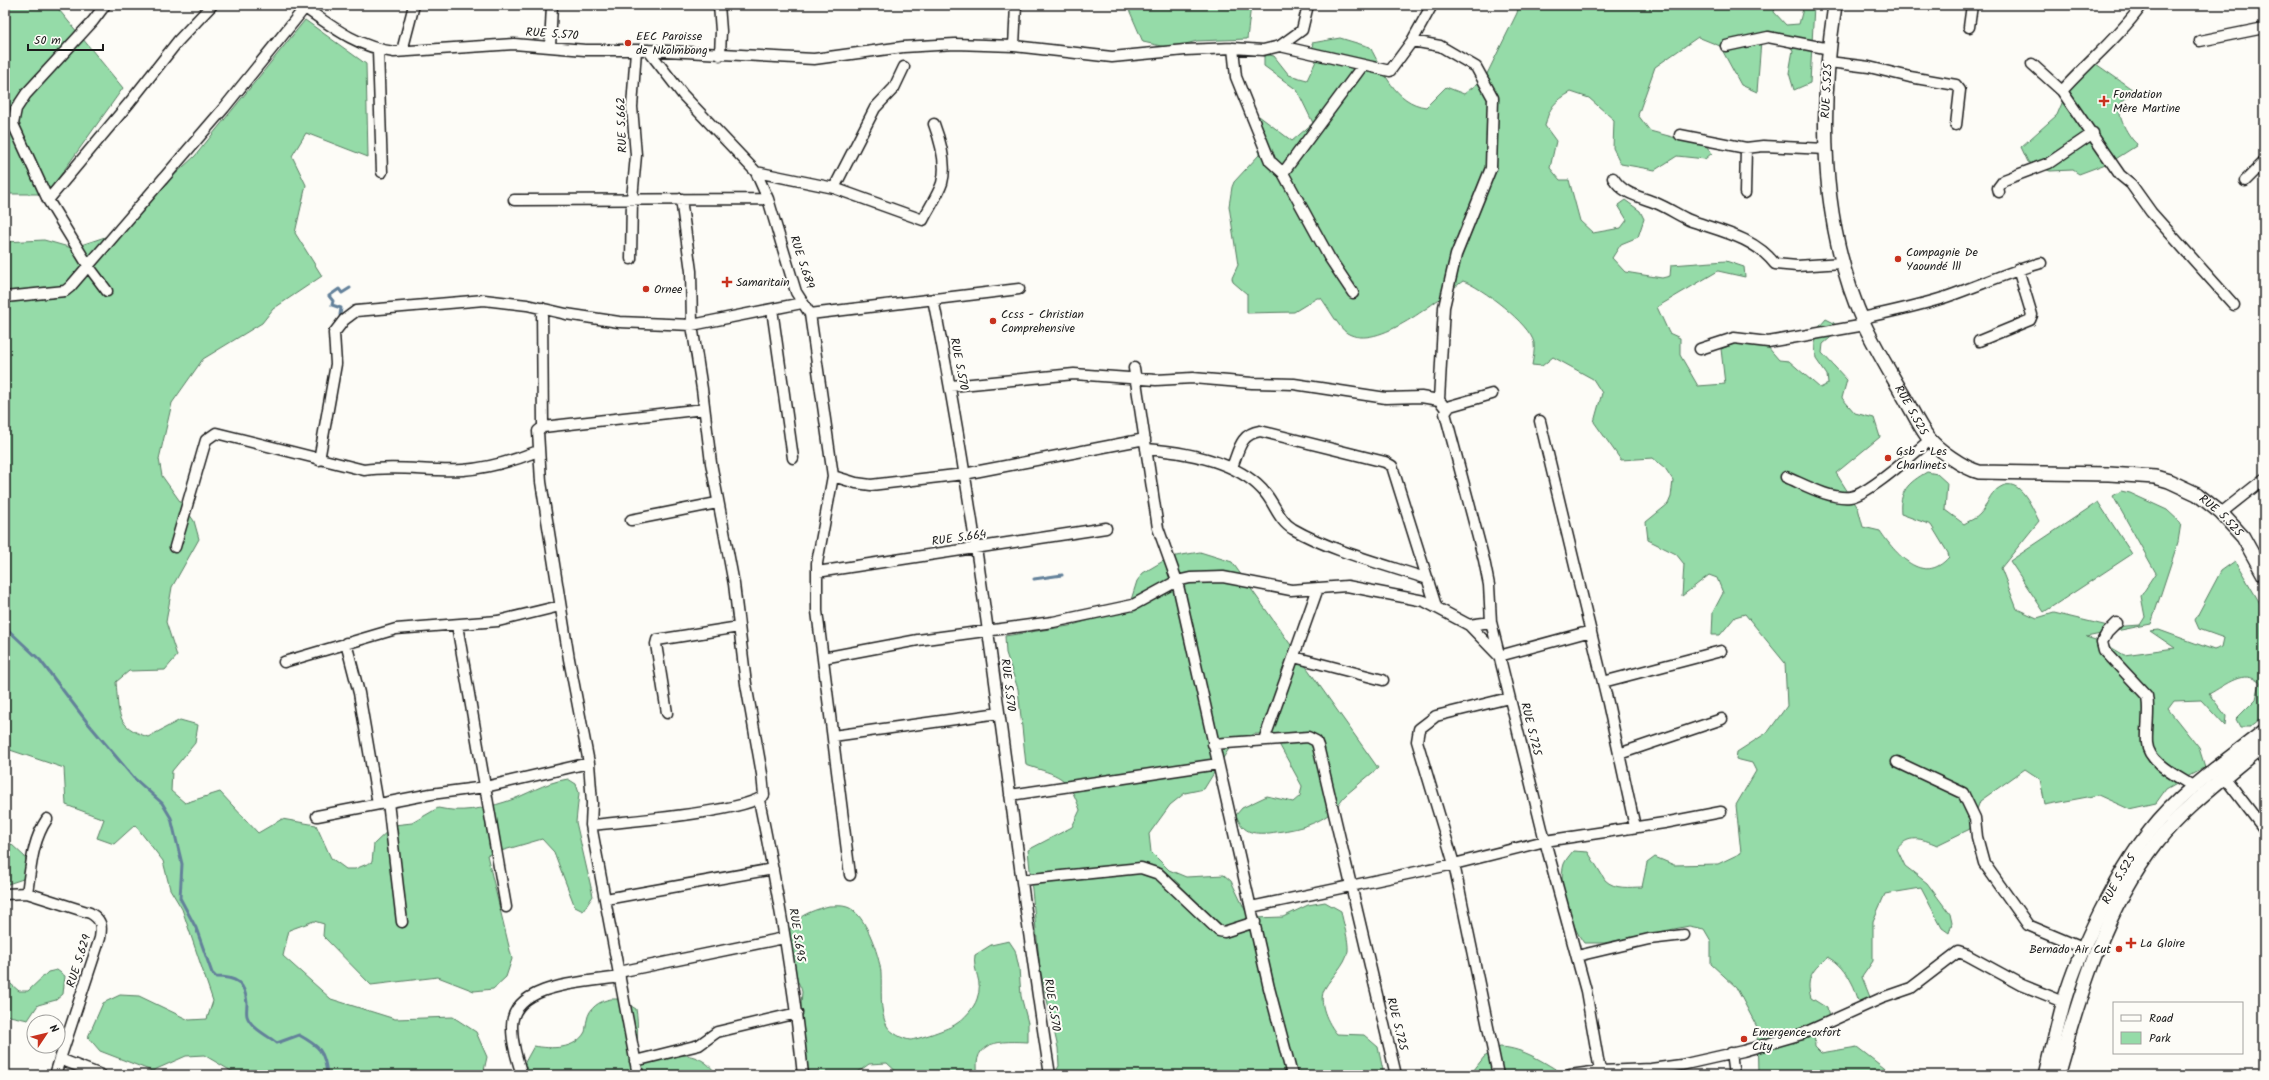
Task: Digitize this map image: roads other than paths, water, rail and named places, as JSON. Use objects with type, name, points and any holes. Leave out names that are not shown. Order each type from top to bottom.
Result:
[{"type":"street","points":[[105,5],[93,21],[26,94],[16,109],[13,124],[48,200],[89,267],[107,291]]},
{"type":"street","points":[[48,200],[130,102],[178,41],[212,5]]},
{"type":"street","points":[[402,52],[414,5]]},
{"type":"street","points":[[550,47],[552,5]]},
{"type":"street","points":[[719,5],[721,31],[720,55]]},
{"type":"street","points":[[1014,46],[1016,5]]},
{"type":"street","points":[[1280,46],[1302,30],[1308,5]]},
{"type":"street","points":[[1280,46],[1390,71],[1412,41],[1432,5]]},
{"type":"street","name":"RUE 5.525","points":[[1835,5],[1829,62],[1826,149],[1828,181],[1842,262],[1864,322],[1930,440],[1972,470],[2109,474],[2155,477],[2169,481],[2197,494],[2221,513],[2243,537],[2264,575]]},
{"type":"street","points":[[1970,27],[1972,5]]},
{"type":"street","points":[[2062,91],[2087,63],[2116,36],[2142,5]]},
{"type":"street","points":[[5,296],[65,291],[89,267],[224,108],[304,6]]},
{"type":"street","name":"RUE 5.570","points":[[304,6],[350,39],[378,50],[402,52],[514,44],[814,59],[903,47],[955,44],[1014,46],[1112,57],[1233,48],[1263,50],[1280,46]]},
{"type":"street","points":[[2200,41],[2264,28]]},
{"type":"street","points":[[1726,46],[1768,37],[1830,48]]},
{"type":"street","points":[[1412,41],[1440,46],[1476,67],[1493,98],[1491,168],[1456,255],[1444,307],[1439,400],[1447,410],[1450,406],[1492,394]]},
{"type":"street","points":[[1233,48],[1236,77],[1270,161],[1283,173],[1329,257],[1353,293]]},
{"type":"street","points":[[378,50],[382,172]]},
{"type":"street","name":"RUE 5.662","points":[[631,259],[632,199],[636,155],[632,107],[636,50]]},
{"type":"street","name":"RUE 5.689","points":[[648,50],[683,95],[756,172],[768,199],[792,279],[802,303],[810,314]]},
{"type":"street","points":[[1829,62],[1869,67],[1910,77],[1953,83],[1958,86],[1960,90],[1956,125]]},
{"type":"street","points":[[2032,64],[2062,91],[2074,110],[2093,133],[2120,175],[2131,184],[2151,212],[2234,305]]},
{"type":"street","points":[[1283,173],[1363,65]]},
{"type":"street","points":[[834,188],[875,108],[894,88],[904,66]]},
{"type":"street","points":[[756,172],[834,188],[923,220],[942,183],[944,170],[938,134],[934,124]]},
{"type":"street","points":[[1999,192],[1998,188],[2004,180],[2049,163],[2093,133]]},
{"type":"street","points":[[1680,135],[1746,148],[1763,146],[1826,149]]},
{"type":"street","points":[[1744,193],[1746,148]]},
{"type":"street","points":[[2245,181],[2264,162]]},
{"type":"street","points":[[1613,178],[1619,187],[1628,193],[1656,203],[1689,219],[1731,233],[1765,252],[1775,264],[1797,266],[1842,262]]},
{"type":"street","points":[[591,825],[675,816],[752,803],[764,796],[762,774],[746,684],[734,584],[717,503],[692,325],[691,272],[681,199]]},
{"type":"street","points":[[514,200],[768,199]]},
{"type":"street","points":[[1700,349],[1734,338],[1768,342],[1864,322],[1946,297],[2018,269],[2041,263]]},
{"type":"street","points":[[1979,341],[2030,320],[2032,315],[2018,269]]},
{"type":"street","points":[[850,875],[817,611],[817,563],[833,476],[810,314],[1019,289]]},
{"type":"street","name":"RUE 5.570","points":[[933,299],[951,386],[976,549],[1050,1075]]},
{"type":"street","points":[[319,460],[336,364],[334,333],[344,320],[356,311],[484,300],[542,308],[619,322],[692,325],[802,303]]},
{"type":"street","points":[[542,308],[543,427]]},
{"type":"street","points":[[772,309],[793,458]]},
{"type":"street","points":[[951,386],[1074,374],[1135,374],[1156,380],[1193,378],[1252,383],[1294,384],[1386,398],[1421,397],[1439,400]]},
{"type":"street","points":[[1135,374],[1158,528],[1177,581],[1280,1036],[1292,1075]]},
{"type":"street","points":[[638,1075],[591,825],[592,803],[589,763],[560,606],[540,482],[538,431],[543,427],[704,409]]},
{"type":"street","name":"RUE 5.725","points":[[1447,410],[1445,413],[1484,560],[1489,585],[1492,622],[1509,698],[1545,841],[1586,991],[1600,1071]]},
{"type":"street","points":[[1540,421],[1603,682],[1635,828]]},
{"type":"street","points":[[1232,467],[1245,436],[1250,432],[1260,431],[1385,462],[1392,466],[1436,606]]},
{"type":"street","points":[[175,547],[206,440],[216,433],[319,460],[364,470],[386,467],[462,470],[498,465],[538,451]]},
{"type":"street","points":[[1786,478],[1816,490],[1850,497],[1861,494],[1930,440]]},
{"type":"street","points":[[833,476],[856,483],[871,484],[964,474],[1145,444],[1232,467],[1265,493],[1282,519],[1292,529],[1348,553],[1428,579]]},
{"type":"street","points":[[2221,513],[2264,479]]},
{"type":"street","points":[[631,520],[717,503]]},
{"type":"street","name":"RUE 5.664","points":[[817,572],[1106,528]]},
{"type":"street","points":[[823,658],[918,640],[1053,622],[1133,605],[1177,581],[1190,578],[1223,577],[1291,590],[1347,586],[1365,588],[1424,601],[1436,606],[1469,625],[1500,656],[1591,631]]},
{"type":"street","points":[[1264,740],[1318,588]]},
{"type":"street","points":[[284,662],[396,629],[498,621],[560,606]]},
{"type":"street","points":[[1469,625],[1492,622]]},
{"type":"street","points":[[2117,623],[2107,633],[2102,642],[2104,650],[2147,696],[2149,706],[2147,744],[2149,752],[2155,760],[2194,787]]},
{"type":"street","points":[[457,625],[506,907]]},
{"type":"street","points":[[667,713],[656,644],[657,640],[739,627]]},
{"type":"street","points":[[346,643],[359,693],[378,804]]},
{"type":"street","points":[[1603,682],[1721,651]]},
{"type":"street","points":[[1294,657],[1383,680]]},
{"type":"street","points":[[1498,1075],[1454,864],[1417,741],[1419,729],[1436,716],[1509,698]]},
{"type":"street","points":[[833,736],[999,713]]},
{"type":"street","points":[[1619,754],[1722,719]]},
{"type":"street","name":"RUE 5.525","points":[[2046,1075],[2064,1002],[2085,949],[2132,857],[2150,831],[2194,787],[2264,731]]},
{"type":"street","name":"RUE 5.725","points":[[1214,744],[1308,737],[1316,742],[1396,1075]]},
{"type":"street","name":"RUE 5.525","points":[[2057,1075],[2072,1018],[2090,966],[2126,888],[2157,842],[2200,799],[2225,778],[2262,751]]},
{"type":"street","points":[[1898,762],[1962,793],[1976,818],[1977,837],[1984,863],[2028,925],[2085,949]]},
{"type":"street","points":[[316,816],[388,802],[485,787],[589,763]]},
{"type":"street","points":[[1010,795],[1218,764]]},
{"type":"street","points":[[2225,778],[2264,829]]},
{"type":"street","name":"RUE 5.695","points":[[759,800],[773,869],[797,1013],[803,1075]]},
{"type":"street","points":[[388,802],[402,922]]},
{"type":"street","points":[[1251,907],[1454,864],[1545,841],[1635,828],[1721,812]]},
{"type":"street","points":[[27,892],[34,848],[40,830],[47,820]]},
{"type":"street","points":[[1022,880],[1141,868],[1159,874],[1220,932],[1255,922]]},
{"type":"street","points":[[606,899],[773,869]]},
{"type":"street","name":"RUE 5.629","points":[[5,894],[27,892],[90,912],[98,918],[102,925],[100,938],[60,1059]]},
{"type":"street","points":[[1577,956],[1649,939],[1684,935]]},
{"type":"street","points":[[522,1075],[514,1048],[511,1026],[516,1009],[537,992],[554,986],[619,975],[784,938]]},
{"type":"street","points":[[1570,1075],[1600,1071],[1651,1069],[1732,1053],[1802,1034],[1882,998],[1911,988],[1958,952],[1963,953],[2022,984],[2064,1002]]},
{"type":"street","points":[[635,1061],[699,1045],[718,1032],[797,1013]]},
{"type":"street","points":[[1732,1053],[1734,1075]]},
{"type":"street","points":[[55,1075],[60,1059],[101,1075]]},
{"type":"waterway","points":[[345,316],[340,315],[341,308],[332,305],[333,301],[329,296],[339,289],[342,293],[350,288]]},
{"type":"waterway","points":[[1034,579],[1062,575]]},
{"type":"waterway","points":[[5,627],[40,660],[87,722],[134,778],[162,803],[171,818],[182,864],[180,898],[196,928],[212,973],[216,977],[234,980],[242,986],[246,996],[247,1014],[249,1020],[255,1028],[277,1043],[299,1035],[316,1046],[320,1050],[325,1060],[327,1075]]},
{"type":"place","name":"EEC Paroisse de Nkolmbong","points":[[628,43]]},
{"type":"place","name":"Fondation Mère Martine","points":[[2104,101]]},
{"type":"place","name":"Compagnie De Yaoundé lll","points":[[1898,259]]},
{"type":"place","name":"Samaritain","points":[[727,282]]},
{"type":"place","name":"Ornee","points":[[646,289]]},
{"type":"place","name":"Ccss - Christian Comprehensive","points":[[993,321]]},
{"type":"place","name":"Gsb - Les Charlinets","points":[[1888,458]]},
{"type":"place","name":"La Gloire","points":[[2131,943]]},
{"type":"place","name":"Bernado Air Cut","points":[[2119,949]]},
{"type":"place","name":"Emergence-oxfort City","points":[[1744,1039]]}]
